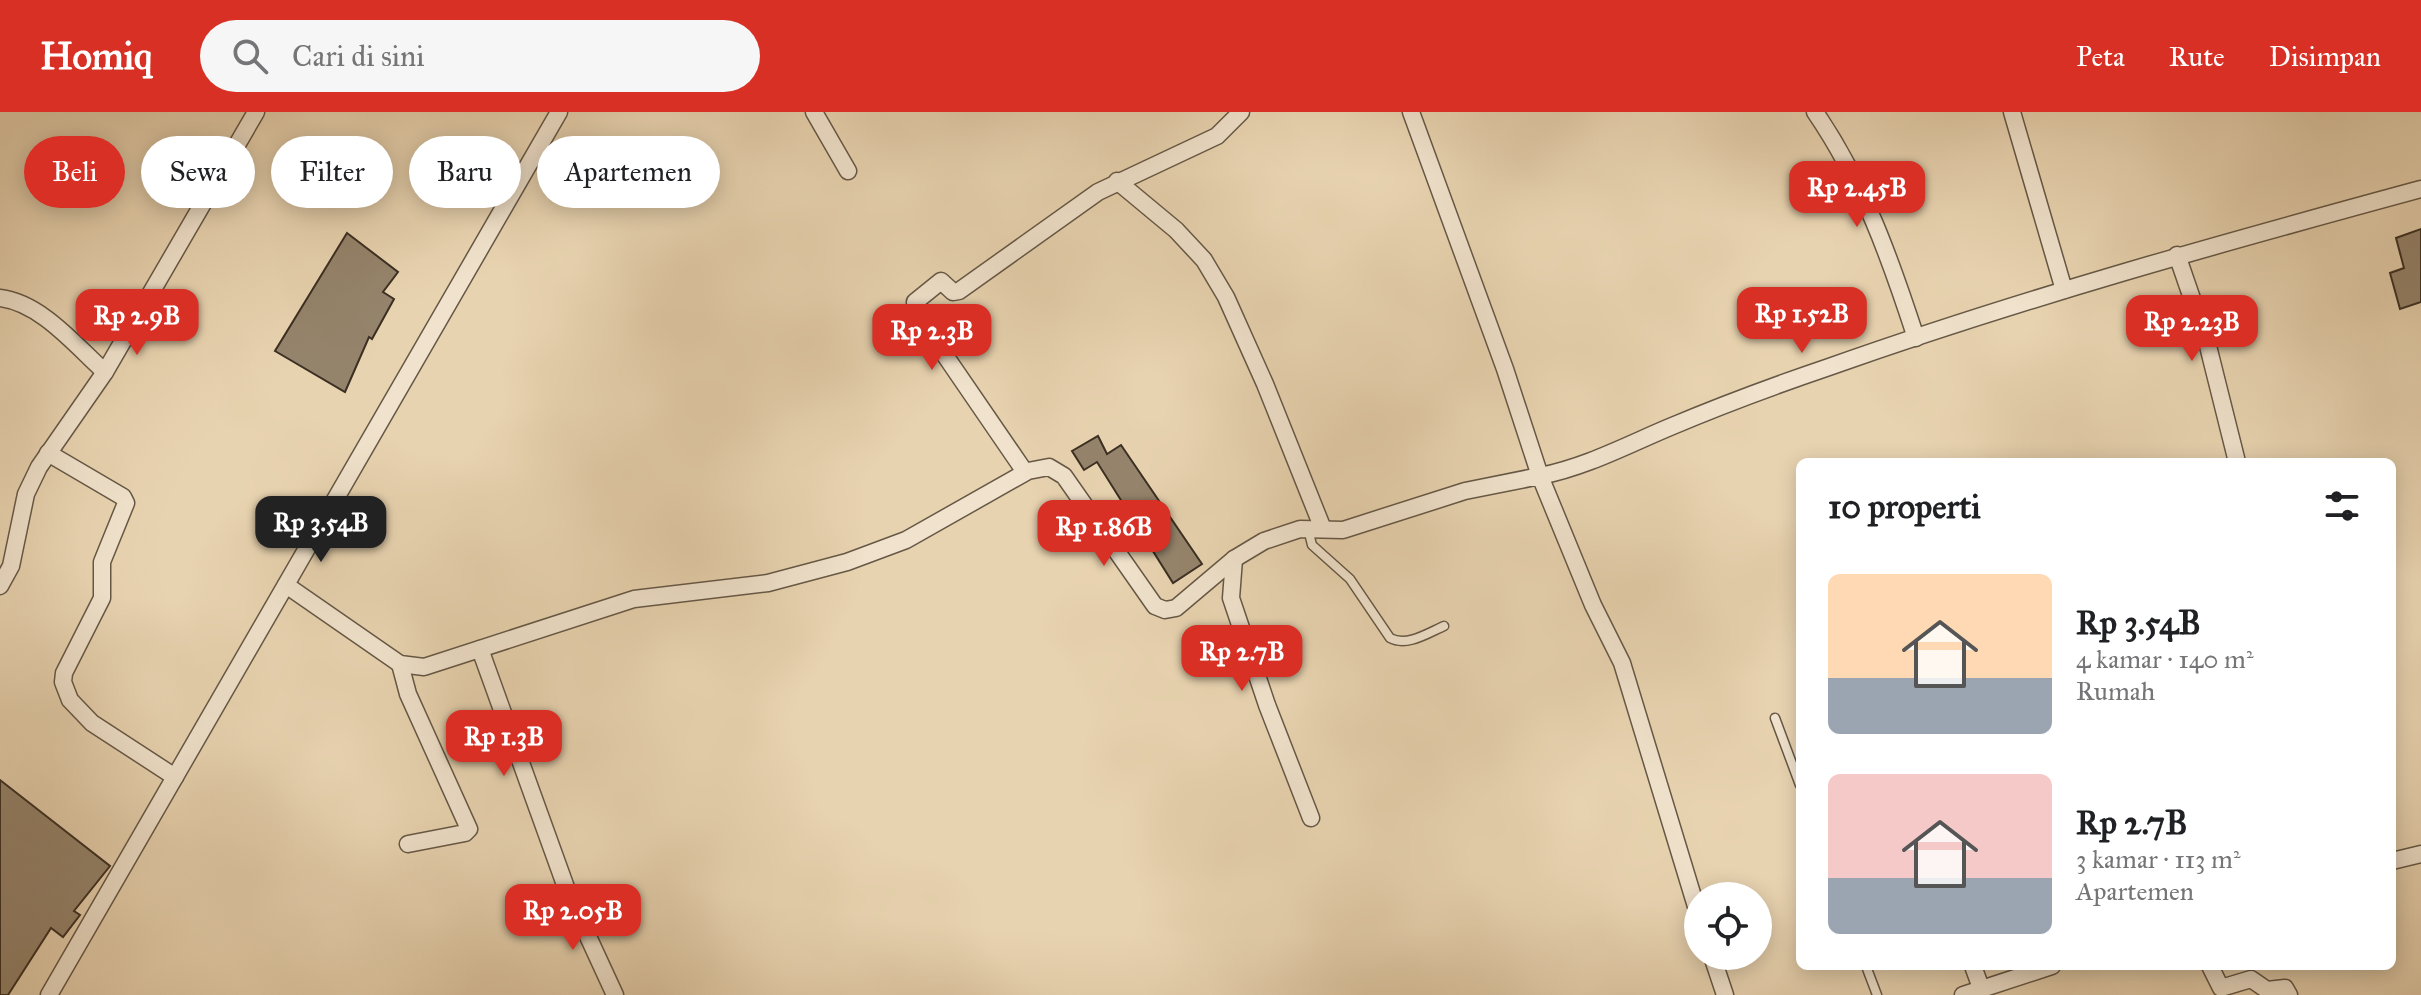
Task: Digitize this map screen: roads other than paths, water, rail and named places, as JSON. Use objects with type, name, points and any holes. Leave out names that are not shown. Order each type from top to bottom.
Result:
[{"type":"street","points":[[0,586],[14,557],[26,494],[48,453],[105,372],[256,112]]},
{"type":"street","points":[[49,995],[559,112]]},
{"type":"street","points":[[814,112],[848,171]]},
{"type":"street","points":[[1025,472],[916,313],[915,302],[941,281],[953,292],[959,291],[1117,181],[1217,136],[1241,112]]},
{"type":"street","points":[[1411,112],[1505,369],[1540,476],[1593,605],[1622,663],[1689,882]]},
{"type":"street","points":[[1815,112],[1843,153],[1868,201],[1916,338]]},
{"type":"street","points":[[2012,112],[2064,290]]},
{"type":"street","points":[[1117,181],[1176,230],[1212,272],[1265,384],[1316,529]]},
{"type":"street","points":[[286,585],[400,664],[424,667],[634,599],[768,583],[847,562],[906,540],[1025,472],[1049,467],[1064,476],[1155,606],[1165,610],[1176,608],[1234,559],[1264,541],[1316,529],[1343,530],[1465,491],[1568,470],[1828,367],[1916,338],[2177,255],[2421,189]]},
{"type":"street","points":[[2177,255],[2207,342],[2236,458]]},
{"type":"street","points":[[0,298],[17,301],[46,319],[105,372]]},
{"type":"street","points":[[48,453],[123,497],[126,503],[102,562],[101,602],[64,673],[66,692],[92,723],[175,777]]},
{"type":"street","points":[[1234,559],[1231,598],[1267,705],[1311,818]]},
{"type":"street","points":[[480,649],[568,893],[615,995]]},
{"type":"street","points":[[400,664],[408,694],[469,829],[465,833],[408,844]]},
{"type":"street","points":[[2396,860],[2421,854]]},
{"type":"street","points":[[1717,970],[1725,995]]},
{"type":"street","points":[[1974,970],[1981,988]]},
{"type":"street","points":[[1963,995],[2039,970]]},
{"type":"street","points":[[2212,970],[2221,988],[2251,979],[2267,990],[2285,988],[2289,995]]},
{"type":"lane","points":[[1316,529],[1312,545],[1350,579],[1390,638],[1408,641],[1444,626]]},
{"type":"lane","points":[[1775,718],[1796,774]]},
{"type":"lane","points":[[1868,970],[1877,995]]}]
